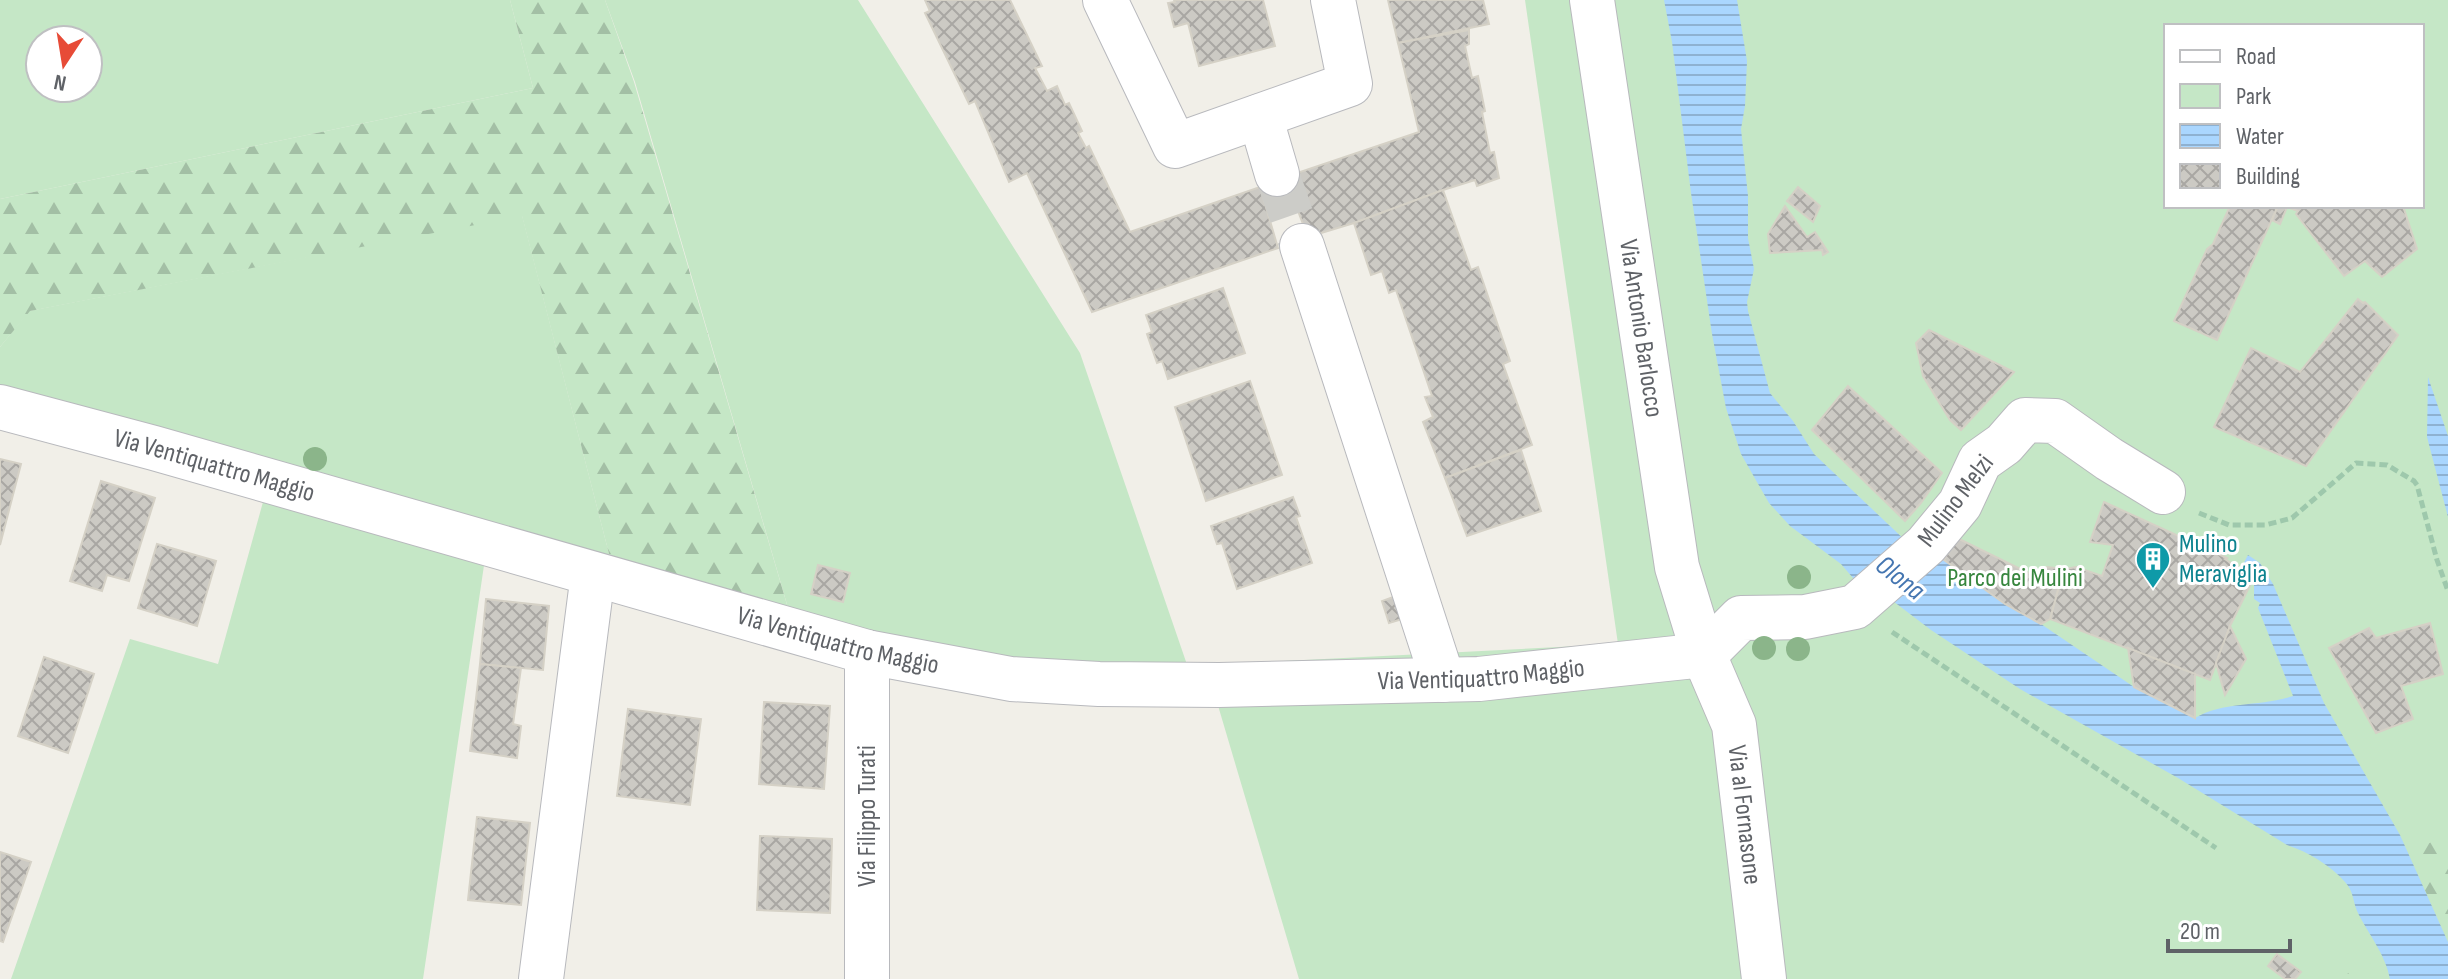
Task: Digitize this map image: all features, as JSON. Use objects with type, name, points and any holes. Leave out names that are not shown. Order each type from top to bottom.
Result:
[{"type":"street","points":[[1105,0],[1175,146],[1350,84],[1333,0]]},
{"type":"street","name":"Via Antonio Barlocco","points":[[1592,0],[1677,567],[1704,655]]},
{"type":"street","points":[[1260,116],[1277,174]]},
{"type":"street","points":[[1302,246],[1443,680]]},
{"type":"street","name":"Via Ventiquattro Maggio","points":[[0,407],[154,448],[867,652],[1011,679],[1099,684],[1219,685],[1479,679],[1704,655]]},
{"type":"street","name":"Mulino Melzi","points":[[1704,655],[1741,618],[1805,617],[1855,607],[1926,545],[1960,504],[1980,461],[2004,444],[2025,420],[2055,421],[2163,492]]},
{"type":"street","points":[[541,979],[593,574]]},
{"type":"street","name":"Via Filippo Turati","points":[[867,652],[867,979]]},
{"type":"street","name":"Via al Fornasone","points":[[1704,655],[1734,725],[1764,979]]},
{"type":"path","points":[[2163,492],[2199,513],[2229,525],[2265,525],[2292,518],[2356,463],[2387,465],[2417,485],[2448,591]]},
{"type":"path","points":[[1855,607],[2216,848]]},
{"type":"green space","points":[[0,0],[510,0],[533,88],[0,199]]},
{"type":"green space","points":[[510,0],[605,0],[634,82],[795,632],[616,581],[522,216],[30,311],[0,347],[0,199],[533,88]]},
{"type":"green space","points":[[605,0],[858,0],[1080,353],[1194,685],[795,632],[635,82]]},
{"type":"green space","name":"Parco dei Mulini","points":[[1525,0],[2448,0],[2448,979],[1299,979],[1206,665],[1618,644]]},
{"type":"green space","points":[[522,215],[616,581],[487,545],[423,979],[11,979],[130,639],[218,664],[268,484],[0,408],[0,347],[29,311]]},
{"type":"green space","points":[[2448,835],[2448,942],[2408,852]]},
{"type":"green space","points":[[2371,962],[2379,979],[2337,979]]},
{"type":"water","name":"Olona","points":[[1664,0],[1737,0],[1747,61],[1741,129],[1748,196],[1748,238],[1754,269],[1748,311],[1770,393],[1814,454],[1927,561],[1944,560],[2005,604],[2041,624],[2134,687],[2195,718],[2230,706],[2293,696],[2258,608],[2260,603],[2254,599],[2254,577],[2240,570],[2248,555],[2260,563],[2273,584],[2324,703],[2400,835],[2448,942],[2448,979],[2390,979],[2380,952],[2357,911],[2350,888],[2326,865],[2020,689],[1931,630],[1885,595],[1859,585],[1841,564],[1790,526],[1769,503],[1741,454],[1726,408],[1712,334]]},
{"type":"water","points":[[2428,377],[2448,436],[2448,517],[2427,437]]},
{"type":"building","points":[[925,0],[1010,0],[1042,66],[1035,68],[1047,91],[1057,86],[1065,105],[1069,103],[1082,131],[1078,133],[1086,148],[1089,146],[1130,232],[1260,187],[1278,248],[1092,312],[1027,173],[1009,182],[975,101],[969,104],[925,13],[930,11]]},
{"type":"building","points":[[1174,0],[1263,0],[1275,46],[1199,66],[1188,23],[1174,27],[1168,3]]},
{"type":"building","points":[[1388,0],[1483,0],[1489,24],[1398,43]]},
{"type":"building","points":[[1469,30],[1469,44],[1465,46],[1472,78],[1478,76],[1490,153],[1494,152],[1499,178],[1477,186],[1475,180],[1308,237],[1285,177],[1419,132],[1398,43]]},
{"type":"building","points":[[1798,187],[1820,206],[1813,222],[1787,201]]},
{"type":"building","points":[[1443,190],[1471,270],[1478,267],[1510,361],[1503,364],[1532,445],[1445,478],[1423,422],[1433,417],[1425,397],[1432,396],[1396,290],[1389,293],[1382,271],[1371,275],[1354,223]]},
{"type":"building","points":[[1785,206],[1807,237],[1815,232],[1828,252],[1823,255],[1822,250],[1770,253],[1768,234]]},
{"type":"building","points":[[2229,208],[2277,208],[2217,340],[2174,321],[2207,249],[2213,244]]},
{"type":"building","points":[[2277,208],[2287,208],[2280,224],[2272,220]]},
{"type":"building","points":[[2290,208],[2404,208],[2417,249],[2382,277],[2365,261],[2344,276],[2296,214],[2298,211]]},
{"type":"building","points":[[1223,288],[1245,353],[1168,379],[1162,361],[1157,363],[1147,334],[1152,332],[1146,315]]},
{"type":"building","points":[[2358,299],[2365,302],[2398,335],[2306,466],[2214,427],[2251,348],[2300,372]]},
{"type":"building","points":[[1929,330],[2014,372],[1961,430],[1950,420],[1923,376],[1916,343]]},
{"type":"building","points":[[1250,381],[1282,475],[1206,501],[1175,407]]},
{"type":"building","points":[[1848,386],[1942,473],[1905,521],[1812,430]]},
{"type":"building","points":[[1521,450],[1541,511],[1467,536],[1445,478]]},
{"type":"building","points":[[0,459],[21,464],[0,545]]},
{"type":"building","points":[[101,481],[155,498],[129,581],[107,575],[102,591],[70,581]]},
{"type":"building","points":[[1293,497],[1300,516],[1296,517],[1312,563],[1237,589],[1222,543],[1217,544],[1211,526]]},
{"type":"building","name":"Mulino Meraviglia","points":[[2104,502],[2227,558],[2254,577],[2230,626],[2210,680],[2050,619],[2066,569],[2076,567],[2102,576],[2113,545],[2090,542]]},
{"type":"building","points":[[1955,537],[2041,579],[2047,567],[2066,569],[2050,619],[2041,624],[2005,604],[1944,560]]},
{"type":"building","points":[[157,544],[216,561],[197,626],[138,608]]},
{"type":"building","points":[[818,565],[850,573],[843,602],[811,594]]},
{"type":"building","points":[[1404,593],[1412,616],[1389,623],[1382,601]]},
{"type":"building","points":[[486,599],[549,606],[543,670],[480,664]]},
{"type":"building","points":[[2430,623],[2443,674],[2401,686],[2413,719],[2376,733],[2329,648],[2369,628],[2376,638]]},
{"type":"building","points":[[2230,626],[2246,659],[2225,695],[2216,663]]},
{"type":"building","points":[[2128,648],[2195,674],[2195,718],[2134,687]]},
{"type":"building","points":[[44,657],[94,674],[68,753],[18,736]]},
{"type":"building","points":[[480,664],[521,668],[513,724],[521,726],[517,758],[470,751]]},
{"type":"building","points":[[764,702],[830,706],[824,789],[759,784]]},
{"type":"building","points":[[628,709],[701,719],[690,805],[617,796]]},
{"type":"building","points":[[477,817],[530,823],[521,905],[468,900]]},
{"type":"building","points":[[760,836],[832,839],[830,913],[757,910]]},
{"type":"building","points":[[0,852],[31,862],[3,942],[0,941]]},
{"type":"building","points":[[2277,954],[2301,972],[2295,979],[2285,979],[2268,966]]},
{"type":"tunnel","points":[[1277,174],[1302,246]]},
{"type":"place","name":"Mulino Meraviglia","points":[[2153,590]]}]
